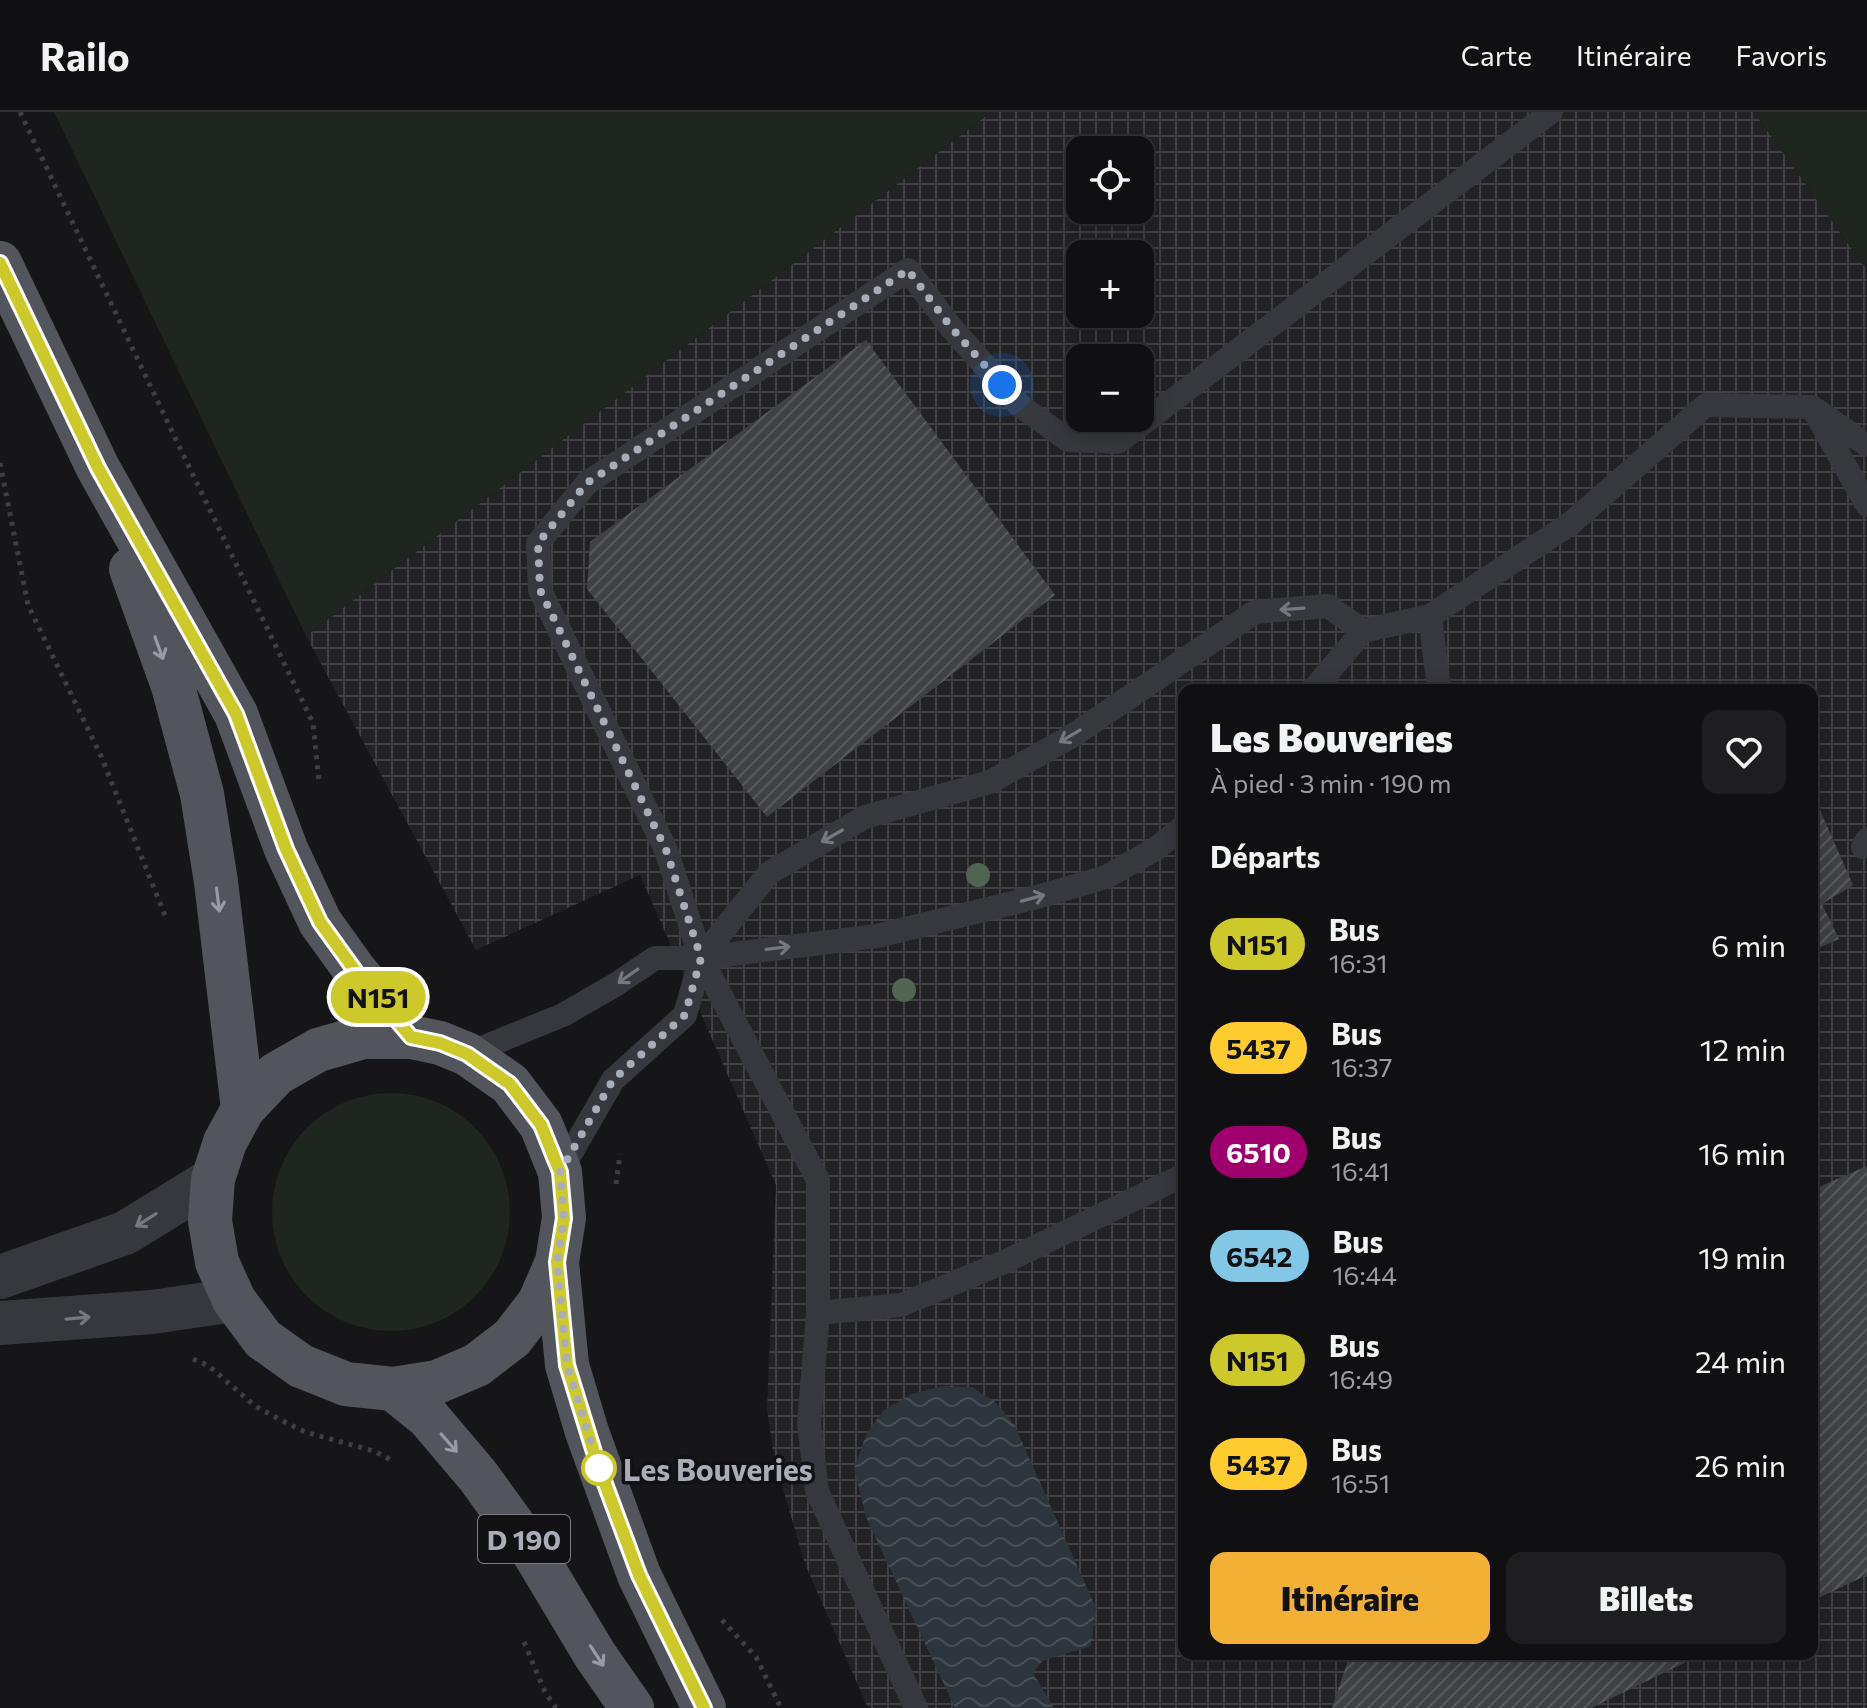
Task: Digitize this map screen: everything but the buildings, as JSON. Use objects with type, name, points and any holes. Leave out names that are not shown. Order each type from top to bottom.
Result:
[{"type":"main road","points":[[0,263],[98,468],[236,714],[286,849],[320,922],[356,972],[411,1037]]},
{"type":"main road","points":[[98,468],[173,686],[202,794],[216,882],[243,1109]]},
{"type":"main road","points":[[363,1037],[411,1037],[440,1043],[467,1054],[510,1084],[541,1125],[560,1172],[564,1218],[557,1262],[539,1303],[512,1338],[477,1365],[437,1382],[393,1389],[346,1384],[301,1366],[263,1339],[234,1300],[217,1262],[210,1221],[213,1179],[225,1142],[243,1109],[276,1074],[318,1050],[363,1037]]},
{"type":"main road","name":"D 190","points":[[557,1262],[567,1365],[587,1432],[639,1575],[704,1708]]},
{"type":"main road","name":"D 190","points":[[393,1389],[428,1417],[478,1476],[535,1555],[595,1655],[632,1708]]},
{"type":"street","points":[[0,1277],[125,1233],[213,1179]]},
{"type":"street","points":[[0,1323],[152,1312],[234,1300]]},
{"type":"lane","points":[[916,1708],[817,1491],[809,1423],[818,1313],[818,1180],[701,958],[666,850],[540,590],[538,543],[587,483],[908,270],[950,326],[1019,405],[1068,440],[1118,442],[1551,112]]},
{"type":"lane","points":[[1318,684],[1363,631],[1430,616],[1570,524],[1706,405],[1812,407],[1867,445]]},
{"type":"lane","points":[[1812,407],[1867,505]]},
{"type":"lane","points":[[560,1172],[613,1080],[685,1015],[701,958],[769,873],[865,817],[990,782],[1072,736],[1255,612],[1328,606],[1363,631]]},
{"type":"lane","points":[[1430,616],[1438,684]]},
{"type":"lane","points":[[467,1054],[563,1015],[655,958],[701,958],[877,936],[1106,877],[1157,848],[1178,831]]},
{"type":"lane","points":[[818,1313],[901,1305],[1002,1263],[1178,1178]]},
{"type":"path","points":[[20,112],[313,723],[320,792]]},
{"type":"path","points":[[0,463],[28,605],[101,756],[170,930]]},
{"type":"path","points":[[615,1194],[622,1142]]},
{"type":"path","points":[[188,1357],[209,1366],[255,1406],[305,1432],[374,1451],[400,1464]]},
{"type":"path","points":[[721,1619],[756,1657],[781,1708]]},
{"type":"path","points":[[520,1631],[540,1680],[556,1708]]},
{"type":"shaded area","points":[[54,112],[991,112],[306,636]]},
{"type":"shaded area","points":[[991,112],[1754,112],[1867,270],[1867,1708],[868,1708],[805,1564],[774,1458],[767,1409],[776,1185],[640,875],[476,950],[306,636]]},
{"type":"shaded area","points":[[1754,112],[1867,112],[1867,270]]},
{"type":"shaded area","points":[[391,1093],[436,1102],[457,1113],[475,1128],[490,1146],[501,1167],[510,1212],[501,1257],[490,1278],[475,1296],[457,1311],[436,1322],[391,1331],[346,1322],[325,1311],[307,1296],[292,1278],[281,1257],[272,1212],[281,1167],[292,1146],[307,1128],[325,1113],[346,1102]]},
{"type":"water","points":[[942,1386],[972,1387],[995,1402],[1014,1424],[1096,1608],[1091,1646],[1042,1661],[1033,1673],[1054,1708],[955,1708],[866,1517],[854,1468],[867,1433],[883,1411],[912,1394]]},
{"type":"bus line","name":"N151","points":[[0,263],[98,468],[236,714],[286,849],[320,922],[356,972],[411,1037],[440,1043],[467,1054],[510,1084],[541,1125],[560,1172],[564,1218],[557,1262],[567,1365],[598,1465],[639,1575],[704,1708]]},
{"type":"place","name":"Les Bouveries","points":[[599,1468]]},
{"type":"route","points":[[599,1468],[567,1365],[557,1262],[564,1218],[560,1172],[613,1080],[685,1015],[701,958],[666,850],[540,590],[538,543],[587,483],[908,270],[950,326],[1002,385]]}]
